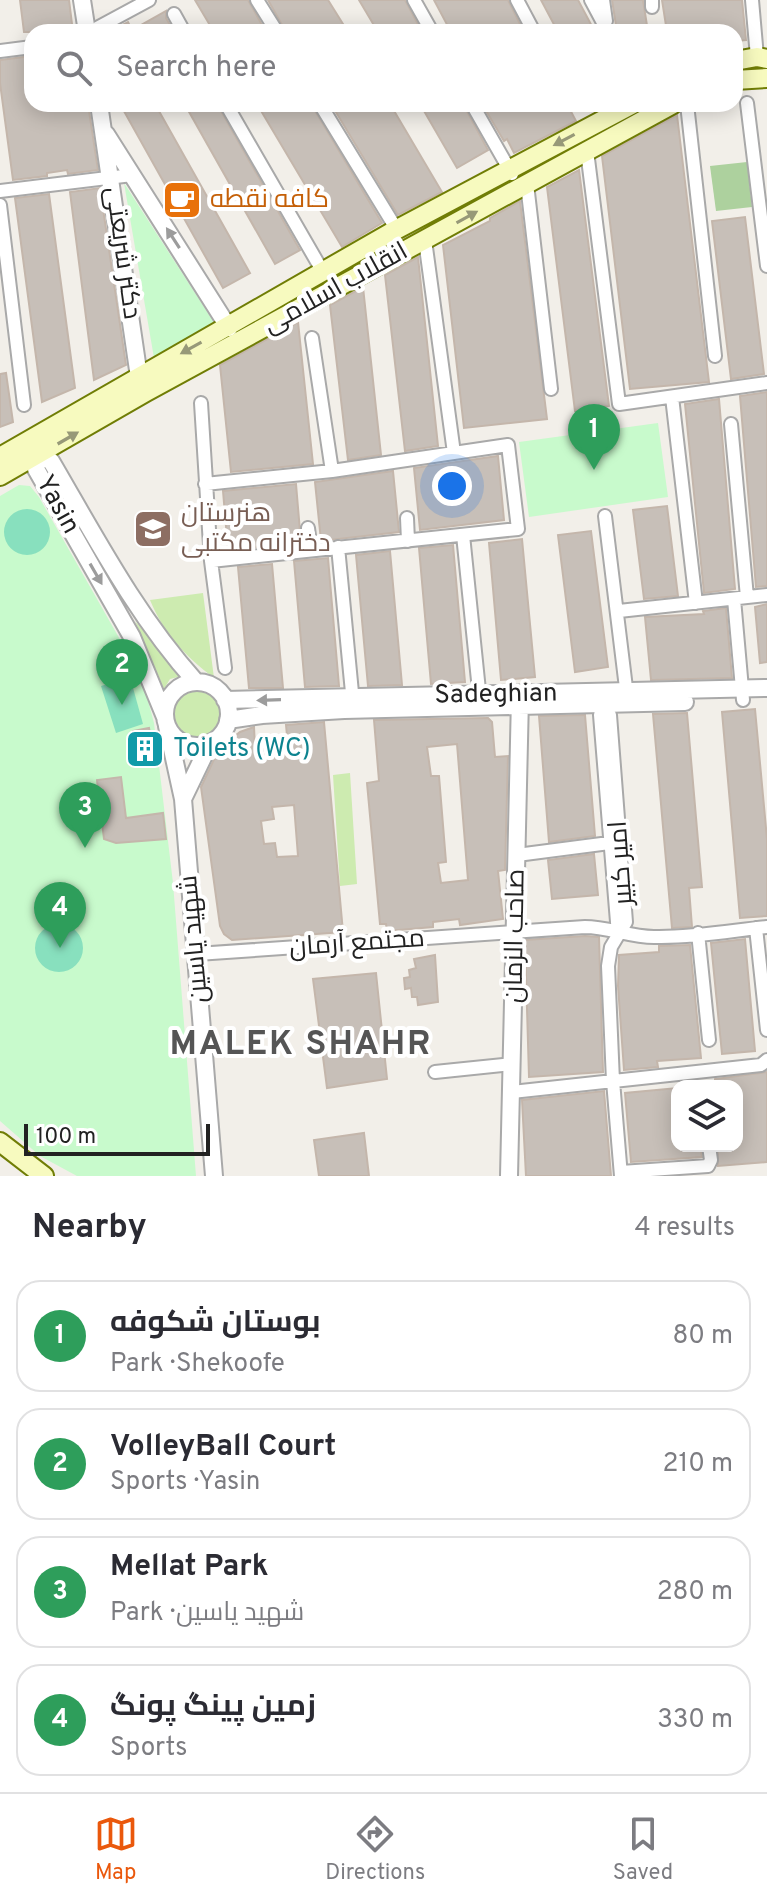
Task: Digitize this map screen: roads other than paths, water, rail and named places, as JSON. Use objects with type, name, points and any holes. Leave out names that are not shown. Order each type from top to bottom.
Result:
[{"type":"main road","points":[[743,80],[767,78]]},
{"type":"main road","name":"انقلاب اسلامی","points":[[0,476],[32,449],[139,377],[397,230],[618,112]]},
{"type":"main road","name":"انقلاب اسلامی","points":[[0,457],[32,449],[146,392],[658,112]]},
{"type":"main road","points":[[0,1142],[44,1176]]},
{"type":"street","points":[[82,0],[90,24]]},
{"type":"street","points":[[103,24],[149,0]]},
{"type":"street","points":[[257,0],[272,24]]},
{"type":"street","points":[[414,0],[428,24]]},
{"type":"street","points":[[517,0],[530,24]]},
{"type":"street","points":[[591,0],[604,24]]},
{"type":"street","points":[[603,0],[607,24]]},
{"type":"street","points":[[752,0],[762,58]]},
{"type":"street","points":[[174,14],[180,24]]},
{"type":"street","points":[[0,51],[24,48]]},
{"type":"street","points":[[747,103],[767,266]]},
{"type":"street","name":"دکتر شریعتی","points":[[100,112],[139,377]]},
{"type":"street","points":[[231,112],[323,272]]},
{"type":"street","points":[[325,112],[397,230]]},
{"type":"street","points":[[477,112],[509,169],[523,186],[551,389]]},
{"type":"street","points":[[688,112],[715,356]]},
{"type":"street","name":"دکتر شریعتی","points":[[103,130],[229,328]]},
{"type":"street","points":[[587,151],[619,404],[767,383]]},
{"type":"street","points":[[0,191],[132,175]]},
{"type":"street","points":[[0,205],[24,405]]},
{"type":"street","points":[[425,240],[454,453]]},
{"type":"street","points":[[312,338],[332,471]]},
{"type":"street","points":[[672,397],[696,603]]},
{"type":"street","points":[[201,403],[211,561],[225,668]]},
{"type":"street","points":[[731,424],[742,694]]},
{"type":"street","points":[[205,484],[332,471],[508,445],[518,529],[211,561]]},
{"type":"street","name":"Yasin","points":[[32,449],[51,461],[135,605],[162,644],[196,682]]},
{"type":"street","name":"Yasin","points":[[32,449],[36,469],[132,637],[166,722]]},
{"type":"street","points":[[605,516],[619,611],[627,698]]},
{"type":"street","points":[[407,518],[408,541]]},
{"type":"street","points":[[308,528],[311,550]]},
{"type":"street","points":[[463,535],[480,701]]},
{"type":"street","points":[[338,547],[353,703]]},
{"type":"street","points":[[619,611],[767,595]]},
{"type":"street","points":[[196,682],[214,687],[225,700],[228,720],[218,738],[202,746],[177,740],[166,722],[166,707],[177,689],[196,682]]},
{"type":"street","name":"Sadeghian","points":[[225,700],[353,703],[767,694]]},
{"type":"street","name":"صاحب الزمان","points":[[509,1176],[520,701]]},
{"type":"street","name":"Sadeghian","points":[[228,720],[353,703]]},
{"type":"street","name":"امیر کبیر","points":[[615,843],[600,715],[605,712],[610,715],[615,843],[618,934]]},
{"type":"street","name":"شهید یاسین","points":[[166,722],[183,799],[214,1176]]},
{"type":"street","points":[[183,799],[210,743]]},
{"type":"street","points":[[517,855],[615,843]]},
{"type":"street","name":"مجتمع آرمان","points":[[197,954],[596,927],[618,934],[655,937],[762,927]]},
{"type":"street","points":[[762,927],[767,1030]]},
{"type":"street","points":[[698,933],[709,1040]]},
{"type":"street","points":[[618,934],[611,947],[608,966],[621,1174],[708,1166],[710,1152]]},
{"type":"street","points":[[512,1092],[761,1065],[767,1060]]},
{"type":"street","points":[[435,1072],[513,1064]]},
{"type":"street","points":[[700,1072],[701,1080]]},
{"type":"place","name":"کافه نقطه","points":[[182,200]]},
{"type":"place","name":"بوستان شکوفه","points":[[594,470]]},
{"type":"place","name":"هنرستان دخترانه مکتبی","points":[[153,529]]},
{"type":"place","name":"VolleyBall Court","points":[[122,705]]},
{"type":"place","name":"Toilets (WC)","points":[[145,749]]},
{"type":"place","name":"Mellat Park","points":[[85,848]]},
{"type":"place","name":"زمین پینگ پونگ","points":[[60,948]]},
{"type":"district","name":"MALEK SHAHR","points":[[301,1045]]}]
